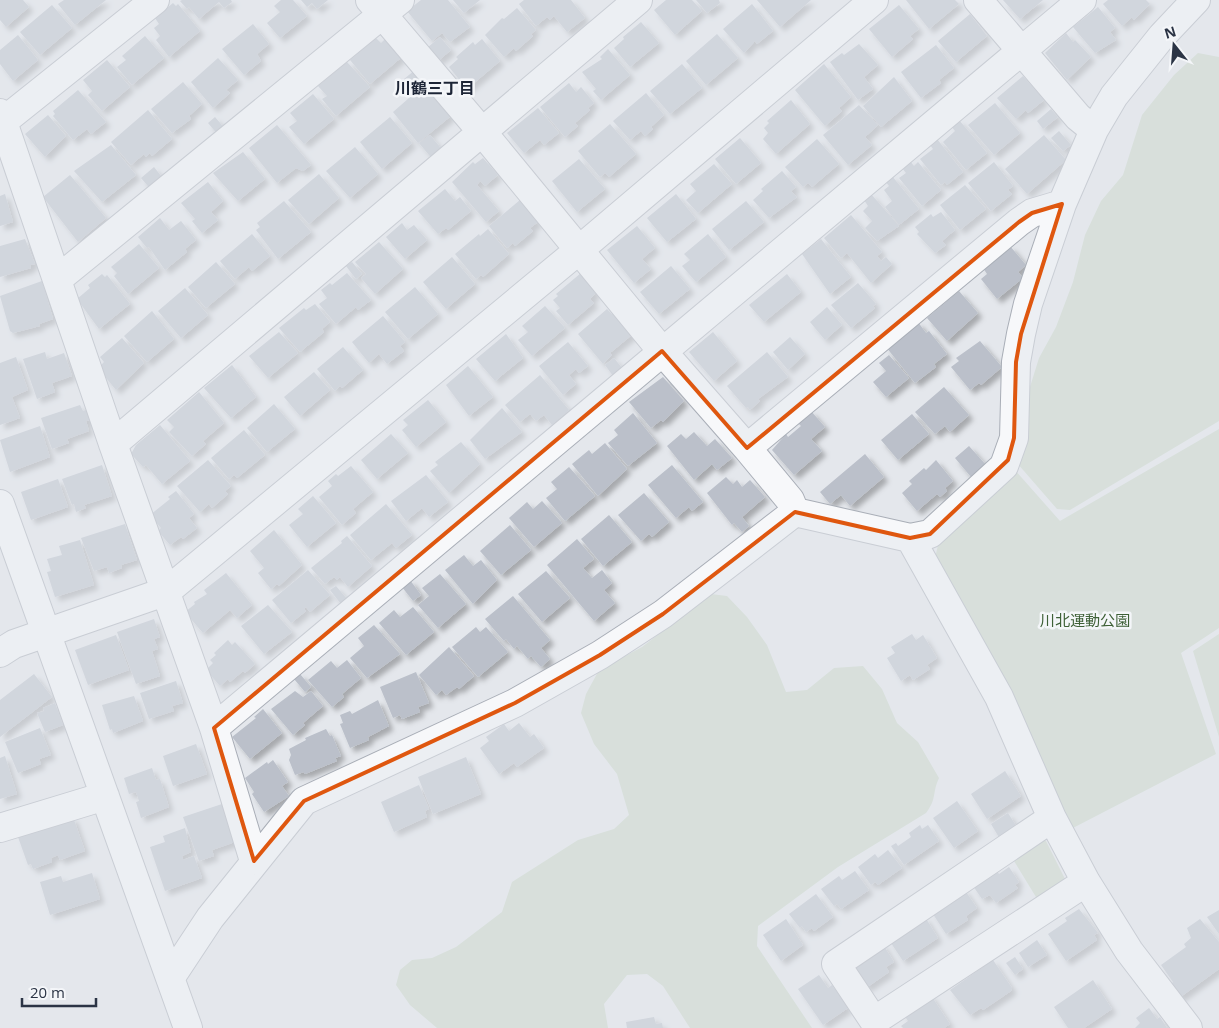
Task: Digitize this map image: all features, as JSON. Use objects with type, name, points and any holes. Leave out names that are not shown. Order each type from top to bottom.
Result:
[{"type":"street","points":[[155,0],[1,120],[58,279],[113,444],[167,590],[214,728],[254,861]]},
{"type":"street","points":[[113,444],[638,0]]},
{"type":"street","points":[[0,653],[14,644],[167,590],[578,250],[874,0]]},
{"type":"street","points":[[978,0],[1078,117],[1094,130]]},
{"type":"street","points":[[214,728],[1020,50],[1082,0]]},
{"type":"street","points":[[795,512],[910,538],[930,534],[997,473],[1008,460],[1014,438],[1016,362],[1021,334],[1028,304],[1062,204],[1094,130],[1114,96],[1162,36],[1196,0]]},
{"type":"street","points":[[58,279],[384,5],[578,250],[790,500],[795,512]]},
{"type":"street","points":[[747,448],[1019,222],[1032,213],[1062,204]]},
{"type":"street","points":[[0,504],[45,634],[188,1028]]},
{"type":"street","points":[[171,977],[210,918],[304,801],[515,703],[600,655],[663,614],[795,512]]},
{"type":"street","points":[[910,538],[999,697],[1052,818],[1086,882],[1129,951],[1188,1028]]},
{"type":"street","points":[[0,828],[105,796]]},
{"type":"street","points":[[1052,818],[836,964],[874,1021],[1086,882]]},
{"type":"highlighted area","points":[[1062,204],[1021,334],[1016,362],[1014,438],[1008,460],[930,534],[910,538],[795,512],[663,614],[600,655],[515,703],[304,801],[254,861],[214,728],[662,351],[747,448],[1019,222],[1032,213]]},
{"type":"green space","points":[[1198,53],[1219,57],[1219,421],[1070,510],[1057,509],[1017,463],[1025,403],[1039,358],[1056,327],[1073,282],[1085,235],[1101,201],[1123,175],[1142,115],[1174,75]]},
{"type":"green space","name":"川北運動公園","points":[[1219,429],[1219,628],[1181,653],[1216,754],[1071,829],[935,558],[939,541],[1015,470],[1060,521]]},
{"type":"green space","points":[[711,594],[727,596],[747,617],[767,645],[786,692],[807,690],[834,668],[863,666],[882,689],[897,723],[918,742],[939,778],[932,804],[926,813],[838,867],[758,926],[757,946],[812,1028],[690,1028],[663,986],[647,974],[627,975],[604,1004],[608,1028],[437,1028],[410,1005],[396,985],[400,970],[412,960],[432,958],[456,947],[502,912],[512,882],[578,840],[614,829],[629,815],[617,774],[594,744],[581,713],[586,694],[599,670],[642,647]]},
{"type":"green space","points":[[1219,634],[1219,737],[1193,651]]},
{"type":"green space","points":[[1036,839],[1046,841],[1065,879],[1062,888],[1039,902],[1011,856]]},
{"type":"building","points":[[0,0],[23,0],[29,7],[6,27],[0,20]]},
{"type":"building","points":[[64,0],[106,0],[75,25],[58,4]]},
{"type":"building","points":[[231,0],[232,2],[224,8],[219,2],[199,19],[189,7],[187,9],[180,1]]},
{"type":"building","points":[[281,0],[293,0],[307,16],[280,38],[267,23],[280,12],[274,6]]},
{"type":"building","points":[[301,0],[328,0],[317,9],[312,3],[307,7]]},
{"type":"building","points":[[421,0],[448,0],[470,27],[450,42],[442,33],[432,41],[407,11]]},
{"type":"building","points":[[453,0],[480,0],[464,13]]},
{"type":"building","points":[[524,0],[571,0],[585,18],[567,32],[554,16],[550,20],[547,17],[536,26],[519,4]]},
{"type":"building","points":[[666,0],[692,0],[702,11],[675,35],[654,10]]},
{"type":"building","points":[[696,0],[719,0],[720,3],[707,13]]},
{"type":"building","points":[[757,0],[811,0],[780,27]]},
{"type":"building","points":[[906,0],[955,0],[959,4],[929,29]]},
{"type":"building","points":[[1003,0],[1043,0],[1020,19]]},
{"type":"building","points":[[1108,0],[1146,0],[1150,4],[1134,20],[1132,17],[1122,26],[1103,4]]},
{"type":"building","points":[[173,3],[176,6],[178,4],[200,31],[169,57],[156,40],[160,36],[154,28],[159,24],[155,18]]},
{"type":"building","points":[[752,4],[773,31],[757,44],[755,41],[744,53],[723,29]]},
{"type":"building","points":[[52,5],[72,28],[40,55],[20,32]]},
{"type":"building","points":[[899,5],[919,29],[910,36],[913,39],[892,57],[869,29]]},
{"type":"building","points":[[1098,7],[1115,28],[1110,32],[1116,40],[1095,53],[1073,27]]},
{"type":"building","points":[[517,8],[536,30],[531,34],[533,36],[516,51],[514,48],[504,57],[485,35],[502,18],[504,19]]},
{"type":"building","points":[[970,14],[987,36],[956,62],[938,41]]},
{"type":"building","points":[[641,22],[659,43],[630,67],[614,48],[624,39],[623,37]]},
{"type":"building","points":[[253,24],[269,44],[257,54],[261,61],[244,75],[222,49]]},
{"type":"building","points":[[1066,33],[1073,42],[1075,40],[1091,57],[1067,80],[1045,53]]},
{"type":"building","points":[[717,34],[738,58],[706,85],[686,61]]},
{"type":"building","points":[[18,35],[38,60],[13,81],[0,64],[0,50]]},
{"type":"building","points":[[145,36],[164,58],[132,85],[117,67],[126,60],[122,56]]},
{"type":"building","points":[[440,37],[451,50],[438,61],[427,48]]},
{"type":"building","points":[[376,38],[381,43],[386,38],[402,57],[370,84],[350,60]]},
{"type":"building","points":[[482,39],[500,61],[467,89],[449,67],[458,59],[456,57],[473,42],[475,45]]},
{"type":"building","points":[[859,44],[878,65],[864,77],[873,89],[858,100],[830,62]]},
{"type":"building","points":[[936,45],[954,68],[939,80],[941,83],[921,98],[901,72]]},
{"type":"building","points":[[608,49],[630,75],[601,100],[593,91],[596,89],[582,72],[602,59],[600,57]]},
{"type":"building","points":[[218,58],[238,80],[226,90],[230,93],[213,108],[191,82]]},
{"type":"building","points":[[107,60],[130,87],[102,111],[88,95],[92,91],[83,80]]},
{"type":"building","points":[[347,62],[370,87],[336,116],[322,99],[327,96],[318,86]]},
{"type":"building","points":[[682,64],[702,88],[670,114],[650,91]]},
{"type":"building","points":[[824,64],[851,97],[839,108],[842,111],[825,126],[795,90]]},
{"type":"building","points":[[415,70],[420,76],[409,85],[404,79]]},
{"type":"building","points":[[1023,76],[1044,100],[1028,113],[1026,110],[1016,119],[997,98]]},
{"type":"building","points":[[894,77],[912,101],[881,127],[863,106]]},
{"type":"building","points":[[183,82],[202,104],[189,116],[191,119],[172,133],[151,109]]},
{"type":"building","points":[[569,83],[576,92],[581,87],[594,103],[588,108],[590,110],[575,123],[578,126],[565,137],[540,107]]},
{"type":"building","points":[[78,90],[106,122],[91,134],[87,129],[73,140],[53,116],[55,114],[53,111]]},
{"type":"building","points":[[417,91],[422,97],[430,91],[451,116],[418,143],[393,112]]},
{"type":"building","points":[[646,93],[664,115],[651,127],[653,129],[645,136],[641,131],[630,140],[613,121]]},
{"type":"building","points":[[313,94],[334,119],[304,144],[289,127],[297,121],[290,113]]},
{"type":"building","points":[[791,100],[810,124],[776,154],[763,139],[768,133],[764,128],[769,123],[767,121]]},
{"type":"building","points":[[995,103],[1020,133],[994,155],[968,125]]},
{"type":"building","points":[[859,105],[878,125],[865,137],[872,145],[848,165],[823,135]]},
{"type":"building","points":[[538,108],[559,133],[544,145],[540,140],[524,153],[507,133]]},
{"type":"building","points":[[1051,109],[1058,117],[1043,129],[1037,121]]},
{"type":"building","points":[[148,110],[172,139],[152,156],[150,153],[146,157],[144,154],[131,165],[111,142]]},
{"type":"building","points":[[48,115],[66,136],[45,157],[25,134]]},
{"type":"building","points":[[215,117],[226,130],[219,136],[208,123]]},
{"type":"building","points":[[390,117],[412,143],[382,169],[360,142]]},
{"type":"building","points":[[959,120],[987,153],[966,170],[943,142],[955,131],[951,126]]},
{"type":"building","points":[[610,124],[636,154],[609,177],[605,173],[600,177],[578,151]]},
{"type":"building","points":[[277,125],[311,165],[303,171],[296,168],[277,183],[249,148]]},
{"type":"building","points":[[1059,131],[1071,145],[1063,151],[1051,138]]},
{"type":"building","points":[[430,135],[444,152],[434,161],[419,143]]},
{"type":"building","points":[[1044,135],[1066,160],[1027,194],[1005,169]]},
{"type":"building","points":[[740,138],[761,163],[736,184],[715,159]]},
{"type":"building","points":[[817,139],[839,164],[812,187],[808,183],[803,187],[785,167]]},
{"type":"building","points":[[937,139],[963,172],[947,185],[945,182],[941,185],[920,159],[933,149],[930,145]]},
{"type":"building","points":[[111,145],[136,175],[102,202],[74,171]]},
{"type":"building","points":[[355,147],[378,174],[350,198],[326,171]]},
{"type":"building","points":[[243,152],[265,179],[238,201],[213,173]]},
{"type":"building","points":[[483,158],[498,175],[485,186],[480,181],[477,185],[499,211],[486,222],[452,182],[473,162],[475,164]]},
{"type":"building","points":[[579,159],[605,189],[577,212],[552,181]]},
{"type":"building","points":[[910,161],[914,166],[918,162],[941,190],[922,206],[899,178],[906,173],[902,168]]},
{"type":"building","points":[[994,162],[1013,186],[1008,190],[1012,194],[991,211],[968,183]]},
{"type":"building","points":[[714,164],[732,184],[698,213],[686,200],[696,191],[690,184]]},
{"type":"building","points":[[154,167],[165,181],[153,192],[141,178]]},
{"type":"building","points":[[782,171],[796,187],[791,191],[797,197],[769,218],[753,200],[763,191],[761,189]]},
{"type":"building","points":[[319,174],[339,198],[309,224],[288,200]]},
{"type":"building","points":[[70,175],[106,218],[78,242],[43,197]]},
{"type":"building","points":[[892,176],[919,209],[899,225],[885,207],[892,201],[884,190],[889,186],[885,181]]},
{"type":"building","points":[[208,182],[223,201],[211,212],[218,220],[202,233],[192,221],[195,219],[181,203]]},
{"type":"building","points":[[965,185],[986,209],[960,230],[940,205]]},
{"type":"building","points":[[445,189],[455,201],[460,197],[471,211],[448,230],[446,228],[438,234],[418,211]]},
{"type":"building","points":[[5,194],[13,222],[0,226],[0,196]]},
{"type":"building","points":[[676,194],[696,219],[667,242],[647,218]]},
{"type":"building","points":[[871,194],[899,226],[877,241],[865,228],[872,221],[863,211],[868,206],[864,200]]},
{"type":"building","points":[[520,200],[538,222],[530,228],[533,231],[515,246],[513,243],[507,248],[489,226]]},
{"type":"building","points":[[284,201],[311,232],[278,259],[256,230],[260,227],[257,223]]},
{"type":"building","points":[[746,201],[764,222],[729,250],[712,229]]},
{"type":"building","points":[[941,212],[955,230],[942,241],[946,245],[935,253],[917,234],[919,232],[915,227],[931,214],[933,217]]},
{"type":"building","points":[[851,215],[882,252],[877,256],[881,261],[886,257],[892,264],[871,283],[847,253],[841,258],[824,238]]},
{"type":"building","points":[[160,218],[169,230],[181,221],[196,240],[185,249],[187,252],[165,270],[149,247],[147,248],[138,237]]},
{"type":"building","points":[[402,223],[407,230],[414,225],[427,240],[405,259],[386,237]]},
{"type":"building","points":[[637,226],[655,248],[642,259],[651,269],[634,283],[607,250]]},
{"type":"building","points":[[488,229],[509,254],[483,277],[481,275],[476,279],[455,254]]},
{"type":"building","points":[[252,234],[270,256],[252,271],[249,267],[235,279],[220,261]]},
{"type":"building","points":[[708,234],[726,257],[696,282],[682,266],[690,260],[684,254]]},
{"type":"building","points":[[25,239],[35,264],[30,265],[31,268],[0,277],[0,246]]},
{"type":"building","points":[[821,239],[851,277],[830,294],[802,254]]},
{"type":"building","points":[[379,242],[403,269],[375,294],[361,278],[366,274],[355,262]]},
{"type":"building","points":[[139,244],[159,268],[128,294],[114,276],[117,273],[111,267]]},
{"type":"building","points":[[1010,246],[1026,265],[1018,272],[1023,278],[997,299],[981,279],[987,274],[983,268]]},
{"type":"building","points":[[452,257],[475,284],[446,309],[423,282]]},
{"type":"building","points":[[216,262],[235,284],[206,308],[188,287]]},
{"type":"building","points":[[352,262],[362,274],[356,279],[346,266]]},
{"type":"building","points":[[671,266],[690,289],[659,314],[640,292]]},
{"type":"building","points":[[347,273],[371,300],[358,310],[356,307],[336,324],[319,304],[327,298],[321,290],[330,283],[332,285]]},
{"type":"building","points":[[581,273],[596,293],[590,299],[594,303],[568,325],[556,311],[560,308],[553,300],[558,296],[556,294]]},
{"type":"building","points":[[102,274],[105,277],[107,275],[130,304],[99,329],[77,299],[90,288],[88,285]]},
{"type":"building","points":[[787,274],[801,292],[764,322],[749,305]]},
{"type":"building","points":[[42,281],[53,319],[39,324],[40,326],[13,333],[10,331],[0,296]]},
{"type":"building","points":[[858,283],[876,304],[873,306],[875,308],[851,328],[831,305]]},
{"type":"building","points":[[415,287],[438,314],[408,339],[385,312]]},
{"type":"building","points":[[185,288],[208,315],[181,338],[158,311]]},
{"type":"building","points":[[959,291],[978,313],[947,341],[927,318]]},
{"type":"building","points":[[315,304],[330,322],[322,329],[324,332],[300,352],[279,328],[304,308],[306,310]]},
{"type":"building","points":[[545,306],[565,328],[532,356],[518,340],[528,332],[522,326]]},
{"type":"building","points":[[827,307],[842,325],[825,340],[810,322]]},
{"type":"building","points":[[607,309],[612,314],[614,312],[633,334],[610,353],[612,355],[603,364],[578,334]]},
{"type":"building","points":[[152,311],[174,339],[147,362],[124,336]]},
{"type":"building","points":[[383,316],[405,342],[400,346],[404,351],[387,364],[379,354],[369,363],[352,342]]},
{"type":"building","points":[[918,322],[926,333],[929,331],[947,354],[934,364],[936,367],[915,383],[886,347]]},
{"type":"building","points":[[279,332],[298,353],[268,378],[249,356]]},
{"type":"building","points":[[713,332],[737,361],[714,381],[689,352]]},
{"type":"building","points":[[506,334],[523,358],[495,381],[476,359]]},
{"type":"building","points":[[790,337],[805,354],[788,370],[773,352]]},
{"type":"building","points":[[122,338],[144,363],[116,390],[98,368],[104,362],[100,357]]},
{"type":"building","points":[[980,341],[1002,367],[981,385],[979,383],[970,390],[951,367],[959,361],[956,358]]},
{"type":"building","points":[[568,342],[588,366],[579,373],[576,369],[569,375],[576,384],[563,395],[539,366]]},
{"type":"building","points":[[343,347],[363,370],[342,388],[340,386],[335,391],[317,369]]},
{"type":"building","points":[[45,352],[47,359],[64,353],[72,376],[52,383],[55,392],[37,399],[23,359]]},
{"type":"building","points":[[767,352],[788,377],[758,399],[760,401],[750,410],[748,407],[746,408],[727,386]]},
{"type":"building","points":[[889,355],[909,378],[886,397],[873,382],[886,371],[879,363]]},
{"type":"building","points":[[16,357],[28,390],[12,397],[20,418],[0,425],[0,363]]},
{"type":"building","points":[[614,358],[622,368],[613,376],[605,365]]},
{"type":"building","points":[[232,365],[256,397],[231,418],[204,388]]},
{"type":"building","points":[[468,366],[493,397],[469,416],[446,385]]},
{"type":"building","points":[[314,372],[330,390],[300,416],[284,397]]},
{"type":"building","points":[[540,375],[569,410],[552,425],[544,415],[536,421],[530,414],[520,422],[505,405]]},
{"type":"building","points":[[663,377],[684,401],[663,422],[661,420],[651,428],[629,402]]},
{"type":"building","points":[[944,387],[969,415],[950,432],[945,426],[935,434],[915,412]]},
{"type":"building","points":[[199,392],[224,423],[203,441],[206,444],[192,456],[169,432],[174,427],[167,420]]},
{"type":"building","points":[[428,400],[446,422],[416,447],[402,430],[408,425],[403,420]]},
{"type":"building","points":[[274,404],[295,429],[267,452],[247,428]]},
{"type":"building","points":[[80,405],[83,411],[86,410],[90,420],[86,421],[89,431],[67,439],[69,443],[52,449],[41,418]]},
{"type":"building","points":[[502,408],[522,432],[485,459],[470,440]]},
{"type":"building","points":[[811,411],[825,427],[811,439],[822,451],[794,475],[772,450],[786,434],[788,437],[801,426],[797,422]]},
{"type":"building","points":[[633,413],[657,443],[628,466],[608,443],[618,435],[614,430]]},
{"type":"building","points":[[912,414],[929,434],[898,460],[881,440]]},
{"type":"building","points":[[160,425],[190,461],[162,484],[146,465],[143,467],[131,454],[136,445]]},
{"type":"building","points":[[40,426],[50,457],[10,472],[0,440]]},
{"type":"building","points":[[244,430],[265,455],[237,478],[234,475],[229,479],[211,458]]},
{"type":"building","points":[[694,432],[707,446],[715,439],[732,458],[717,470],[712,464],[694,480],[667,446],[681,434],[686,439]]},
{"type":"building","points":[[391,434],[408,453],[377,479],[361,460]]},
{"type":"building","points":[[461,442],[480,464],[449,493],[430,471],[438,465],[435,462]]},
{"type":"building","points":[[605,443],[627,469],[598,496],[572,464],[589,450],[592,454]]},
{"type":"building","points":[[969,446],[986,465],[971,477],[955,458]]},
{"type":"building","points":[[865,454],[884,477],[850,506],[841,495],[830,504],[820,492]]},
{"type":"building","points":[[208,460],[231,486],[225,491],[228,494],[212,508],[209,504],[200,512],[177,486]]},
{"type":"building","points":[[936,460],[953,481],[945,488],[947,491],[940,497],[937,494],[917,511],[902,493],[912,484],[909,481],[924,468],[926,470]]},
{"type":"building","points":[[102,465],[112,496],[84,505],[86,508],[76,512],[62,479]]},
{"type":"building","points":[[672,465],[703,502],[692,511],[689,507],[676,518],[648,485]]},
{"type":"building","points":[[351,466],[373,492],[353,509],[356,513],[342,525],[319,497],[332,486],[328,481]]},
{"type":"building","points":[[569,467],[595,496],[565,521],[546,498],[557,489],[551,482]]},
{"type":"building","points":[[426,475],[448,502],[429,517],[422,508],[406,521],[391,501]]},
{"type":"building","points":[[726,477],[733,484],[737,480],[742,487],[750,480],[765,497],[742,517],[749,526],[742,532],[734,523],[732,525],[707,493]]},
{"type":"building","points":[[58,479],[68,507],[31,520],[21,492]]},
{"type":"building","points":[[176,491],[194,514],[189,518],[197,528],[183,539],[181,537],[170,545],[158,531],[161,528],[150,515],[170,499],[168,497]]},
{"type":"building","points":[[644,493],[669,522],[652,537],[649,534],[641,541],[618,515]]},
{"type":"building","points":[[313,496],[336,523],[307,547],[289,525],[303,514],[298,509]]},
{"type":"building","points":[[542,501],[562,523],[534,547],[509,518],[527,502],[533,509]]},
{"type":"building","points":[[386,504],[412,535],[396,548],[392,543],[371,560],[350,535]]},
{"type":"building","points":[[609,515],[632,542],[603,566],[581,539]]},
{"type":"building","points":[[125,524],[137,560],[121,565],[122,568],[109,573],[107,567],[94,571],[81,538]]},
{"type":"building","points":[[510,525],[531,550],[501,575],[480,551]]},
{"type":"building","points":[[274,530],[302,565],[279,586],[277,584],[271,589],[258,573],[264,568],[250,551]]},
{"type":"building","points":[[347,536],[372,566],[348,587],[340,577],[337,580],[334,577],[325,584],[311,568],[342,543],[341,541]]},
{"type":"building","points":[[577,539],[594,559],[583,568],[592,578],[602,570],[612,583],[604,590],[615,603],[594,621],[547,565]]},
{"type":"building","points":[[80,540],[94,585],[55,597],[47,572],[51,571],[47,559],[62,555],[59,546]]},
{"type":"building","points":[[464,555],[473,566],[481,560],[497,580],[473,604],[445,570]]},
{"type":"building","points":[[308,570],[330,595],[310,612],[306,607],[304,609],[306,611],[291,623],[272,600]]},
{"type":"building","points":[[546,571],[570,598],[542,622],[518,594]]},
{"type":"building","points":[[226,573],[252,605],[237,618],[230,610],[203,633],[185,612],[195,604],[194,602],[207,594],[204,590]]},
{"type":"building","points":[[440,574],[466,604],[438,628],[418,605],[429,596],[422,588]]},
{"type":"building","points":[[410,580],[421,595],[413,601],[402,587]]},
{"type":"building","points":[[336,586],[347,599],[341,604],[330,590]]},
{"type":"building","points":[[513,596],[550,640],[541,648],[550,659],[541,667],[531,656],[528,659],[517,646],[514,649],[506,639],[504,641],[485,619]]},
{"type":"building","points":[[268,605],[292,632],[264,654],[241,626]]},
{"type":"building","points":[[413,607],[434,632],[406,655],[379,623],[394,610],[400,617]]},
{"type":"building","points":[[154,619],[160,637],[154,639],[158,649],[152,651],[160,676],[136,684],[117,632]]},
{"type":"building","points":[[374,625],[400,654],[367,678],[350,658],[364,646],[358,638]]},
{"type":"building","points":[[476,627],[480,632],[486,627],[508,652],[478,677],[452,647]]},
{"type":"building","points":[[912,634],[916,640],[923,635],[937,658],[927,665],[930,669],[913,680],[910,675],[901,681],[887,658],[895,653],[891,647]]},
{"type":"building","points":[[116,635],[129,670],[88,685],[75,650]]},
{"type":"building","points":[[228,640],[232,645],[235,642],[255,664],[245,673],[243,671],[230,682],[228,679],[220,686],[206,670],[213,663],[210,660],[216,655],[214,653]]},
{"type":"building","points":[[449,647],[474,676],[459,689],[457,687],[446,695],[442,690],[436,695],[419,675]]},
{"type":"building","points":[[347,660],[361,678],[342,694],[344,697],[332,707],[308,680],[331,661],[337,668]]},
{"type":"building","points":[[416,672],[429,703],[418,707],[420,712],[402,719],[400,715],[393,718],[380,687]]},
{"type":"building","points":[[34,674],[52,697],[0,737],[0,700]]},
{"type":"building","points":[[300,674],[311,687],[305,692],[294,679]]},
{"type":"building","points":[[176,681],[183,703],[172,706],[174,711],[149,719],[140,693]]},
{"type":"building","points":[[295,691],[303,697],[311,691],[323,706],[303,723],[305,725],[293,735],[271,709]]},
{"type":"building","points":[[134,696],[143,721],[113,733],[112,729],[110,730],[102,705]]},
{"type":"building","points":[[378,700],[389,726],[368,737],[369,740],[350,748],[340,724],[343,723],[340,715],[350,711],[352,714]]},
{"type":"building","points":[[55,703],[63,725],[45,732],[37,713],[44,711],[43,708]]},
{"type":"building","points":[[263,709],[282,733],[250,759],[232,737],[256,718],[254,717]]},
{"type":"building","points":[[519,723],[530,737],[534,734],[544,748],[517,767],[514,763],[499,774],[480,748],[489,741],[486,737],[504,724],[509,731]]},
{"type":"building","points":[[40,728],[51,755],[39,759],[41,764],[18,773],[5,742]]},
{"type":"building","points":[[326,729],[330,736],[332,735],[341,756],[335,758],[337,761],[305,774],[304,772],[295,775],[289,760],[291,755],[289,749],[306,740],[305,738]]},
{"type":"building","points":[[196,744],[207,774],[173,786],[163,756]]},
{"type":"building","points":[[5,756],[17,794],[0,799],[0,758]]},
{"type":"building","points":[[466,757],[481,794],[433,814],[418,777]]},
{"type":"building","points":[[273,760],[288,782],[282,786],[289,796],[264,812],[252,794],[254,792],[245,778],[267,762],[268,764]]},
{"type":"building","points":[[152,768],[156,780],[160,779],[169,807],[141,818],[136,802],[139,801],[136,792],[129,794],[124,778]]},
{"type":"building","points":[[1005,771],[1021,796],[987,819],[971,794]]},
{"type":"building","points":[[419,785],[429,809],[425,811],[427,817],[394,832],[381,802]]},
{"type":"building","points":[[957,801],[978,831],[954,848],[933,818]]},
{"type":"building","points":[[222,804],[235,842],[212,850],[214,856],[199,861],[183,817]]},
{"type":"building","points":[[1008,813],[1018,829],[1000,839],[991,824]]},
{"type":"building","points":[[73,817],[85,851],[60,860],[58,855],[51,858],[52,862],[33,869],[31,864],[28,865],[18,837]]},
{"type":"building","points":[[920,825],[922,829],[928,825],[939,841],[904,865],[891,846],[896,843],[898,846],[911,837],[909,833]]},
{"type":"building","points":[[185,828],[191,852],[182,856],[183,860],[194,856],[202,878],[165,891],[150,847],[165,842],[163,836]]},
{"type":"building","points":[[888,850],[902,868],[878,885],[875,882],[871,885],[858,867],[875,854],[878,858]]},
{"type":"building","points":[[1009,867],[1019,882],[1015,885],[1018,888],[996,903],[990,895],[982,899],[973,886],[996,870],[999,874]]},
{"type":"building","points":[[855,871],[869,890],[841,909],[837,904],[834,906],[821,889],[839,876],[842,880]]},
{"type":"building","points":[[92,873],[100,899],[50,915],[40,882],[61,876],[63,882]]},
{"type":"building","points":[[964,889],[977,908],[966,916],[968,920],[946,934],[931,911]]},
{"type":"building","points":[[816,894],[833,917],[814,931],[812,928],[806,932],[802,926],[800,928],[789,914]]},
{"type":"building","points":[[1079,909],[1098,933],[1094,935],[1097,940],[1066,961],[1048,934],[1067,921],[1065,918]]},
{"type":"building","points":[[1219,910],[1219,934],[1207,917]]},
{"type":"building","points":[[925,917],[938,938],[903,961],[889,940]]},
{"type":"building","points":[[786,919],[803,945],[781,961],[763,935]]},
{"type":"building","points":[[1200,919],[1219,942],[1219,969],[1179,998],[1170,985],[1173,982],[1161,965],[1186,947],[1184,944],[1191,938],[1187,928]]},
{"type":"building","points":[[1037,940],[1047,955],[1028,967],[1019,953]]},
{"type":"building","points":[[882,943],[894,962],[886,967],[889,972],[866,988],[853,968]]},
{"type":"building","points":[[1015,957],[1023,969],[1015,975],[1006,963]]},
{"type":"building","points":[[993,960],[1012,988],[1011,991],[983,1010],[981,1008],[970,1015],[950,990]]},
{"type":"building","points":[[819,975],[828,988],[832,985],[848,1008],[823,1025],[798,989]]},
{"type":"building","points":[[1093,980],[1112,1009],[1084,1028],[1068,1028],[1054,1007]]},
{"type":"building","points":[[930,994],[950,1024],[944,1028],[903,1028],[901,1026],[908,1021],[902,1012]]},
{"type":"building","points":[[1149,1008],[1157,1019],[1160,1017],[1167,1028],[1135,1028],[1140,1023],[1136,1018]]},
{"type":"building","points":[[654,1017],[656,1024],[662,1023],[663,1028],[627,1028],[626,1022]]},
{"type":"district","name":"川鶴三丁目","points":[[435,88]]}]
